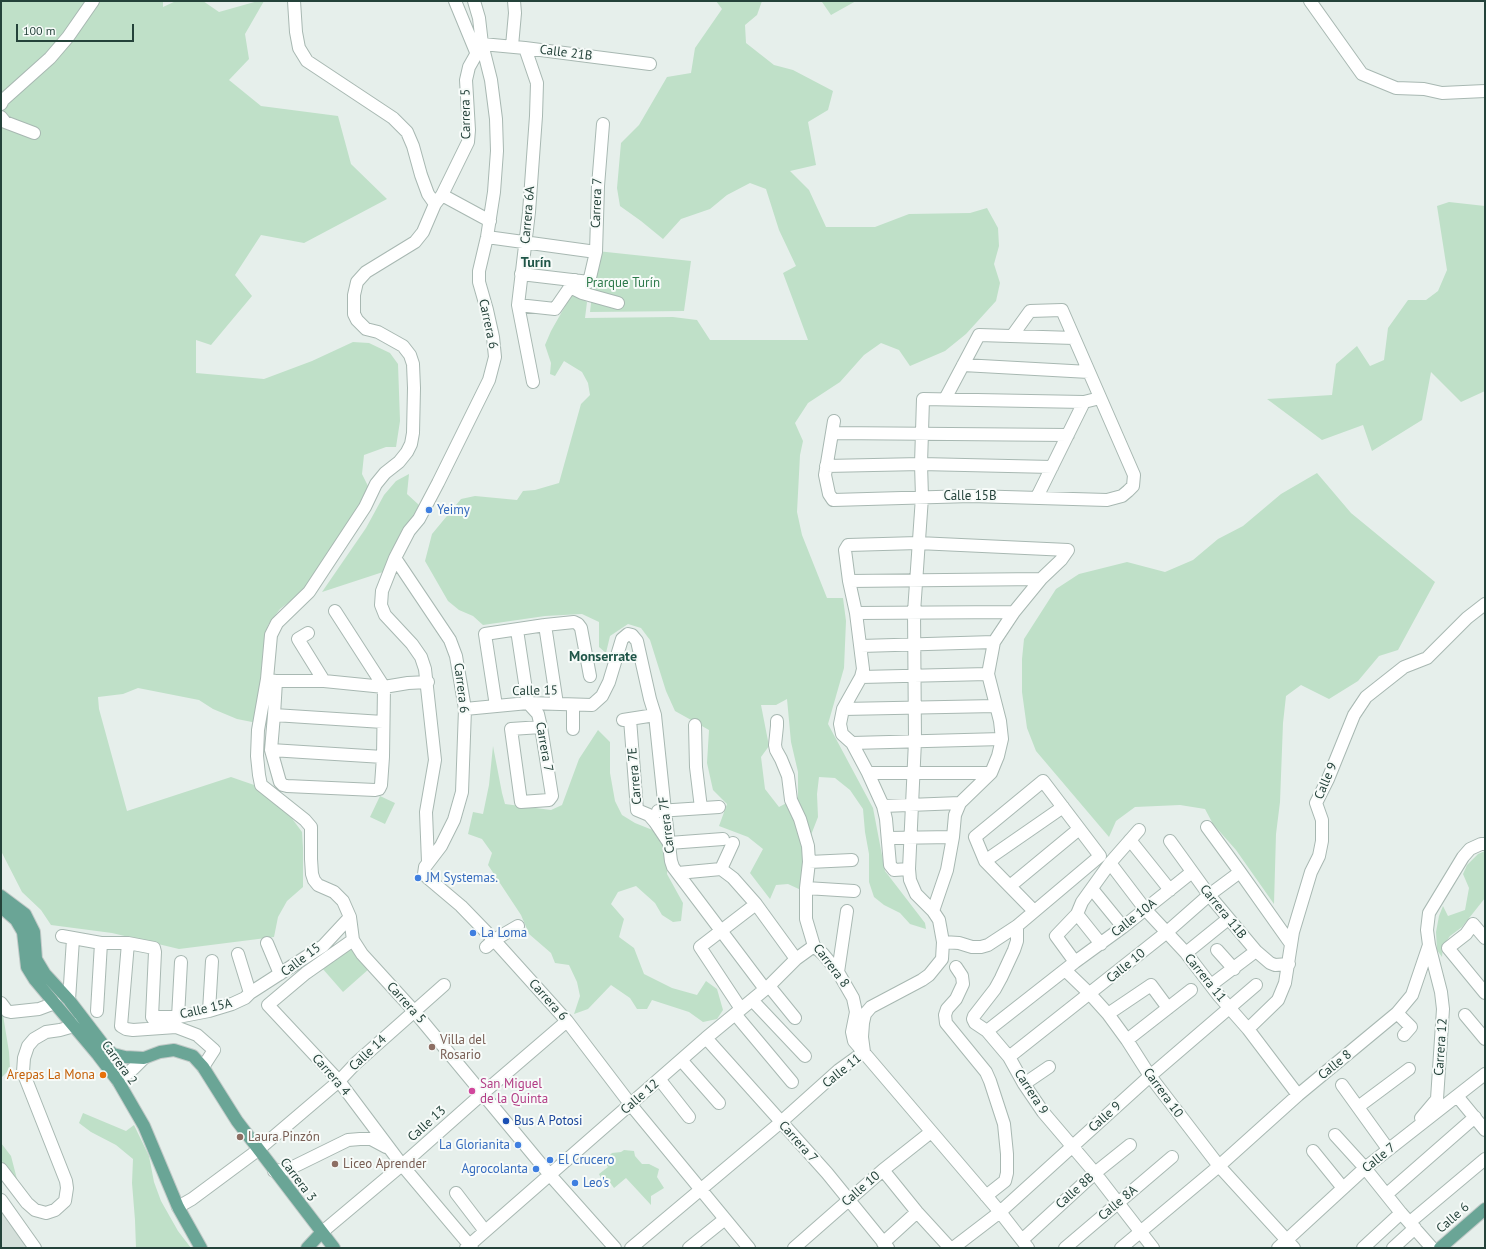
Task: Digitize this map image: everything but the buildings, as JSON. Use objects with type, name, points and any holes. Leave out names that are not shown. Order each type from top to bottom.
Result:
[{"type":"main road","name":"Carrera 2","points":[[1,896],[25,914],[34,932],[36,958],[45,974],[69,1000],[105,1047],[113,1054],[125,1057],[144,1058]]},
{"type":"main road","name":"Carrera 2","points":[[1,907],[16,920],[22,932],[27,967],[35,980],[118,1081],[144,1126],[178,1206],[201,1248]]},
{"type":"main road","points":[[144,1058],[160,1052],[174,1050],[193,1056],[203,1066]]},
{"type":"main road","name":"Carrera 3","points":[[203,1066],[237,1121],[321,1233],[334,1248]]},
{"type":"main road","name":"Calle 6","points":[[1440,1248],[1485,1209]]},
{"type":"main road","name":"Calle 13","points":[[307,1248],[321,1233]]},
{"type":"street","points":[[1,104],[3,100],[50,58],[68,37],[93,1]]},
{"type":"street","points":[[294,1],[296,32],[299,48],[307,61],[393,118],[407,132],[428,194],[438,200],[490,221]]},
{"type":"street","points":[[456,1],[479,48]]},
{"type":"street","name":"Carrera 6","points":[[474,1],[479,18],[479,48],[491,80],[496,118],[496,168],[490,221],[479,271],[479,282],[493,337],[495,358],[489,380],[429,502],[395,558],[450,640],[456,656],[465,709],[462,792],[454,820],[442,846],[428,862],[425,867],[424,874],[461,906],[490,943],[567,1021],[632,1105],[749,1248]]},
{"type":"street","points":[[512,46],[515,13],[514,1]]},
{"type":"street","points":[[1310,1],[1362,74],[1396,88],[1419,89],[1442,93],[1485,91]]},
{"type":"street","name":"Calle 21B","points":[[479,48],[512,46],[650,64]]},
{"type":"street","name":"Carrera 5","points":[[271,680],[271,635],[277,623],[309,592],[365,507],[376,484],[385,473],[399,462],[411,444],[413,433],[414,388],[413,364],[410,354],[403,346],[378,332],[366,329],[357,320],[354,314],[354,294],[358,282],[366,272],[415,242],[423,232],[468,142],[469,130],[466,80],[469,67],[479,48]]},
{"type":"street","name":"Carrera 6A","points":[[525,48],[537,83],[535,143],[526,242],[518,305],[533,382]]},
{"type":"street","points":[[1,117],[5,122],[34,133]]},
{"type":"street","name":"Carrera 7","points":[[573,284],[589,282],[596,252],[598,186],[603,124]]},
{"type":"street","points":[[487,237],[596,252]]},
{"type":"street","points":[[521,274],[573,284],[582,293],[618,303]]},
{"type":"street","points":[[518,305],[555,309],[573,284]]},
{"type":"street","points":[[1012,336],[1030,311],[1062,310],[1100,398],[1084,402],[924,399],[921,464],[922,497],[914,612],[915,708],[913,804],[909,869],[910,880],[916,894],[933,911],[939,920],[943,942],[955,942],[980,948],[988,946],[1017,926],[1034,911],[1130,840],[1139,830]]},
{"type":"street","points":[[945,399],[979,335],[1074,338]]},
{"type":"street","points":[[963,365],[1089,372]]},
{"type":"street","name":"Calle 15B","points":[[826,466],[825,475],[827,488],[833,500],[922,497],[1037,497],[1107,500],[1122,496],[1128,491],[1133,486],[1134,475],[1100,398]]},
{"type":"street","points":[[1037,497],[1084,402]]},
{"type":"street","points":[[1052,467],[921,464],[826,466],[833,427],[922,433],[1068,435]]},
{"type":"street","points":[[909,869],[894,870],[890,865],[883,806],[852,742],[842,734],[840,724],[843,708],[864,669],[856,613],[848,581],[845,550],[848,545],[918,544],[1068,550],[1062,560],[1041,579],[1014,612],[994,642],[988,674],[1000,721],[1002,739],[998,756],[991,773],[960,803],[955,815],[947,870],[933,911]]},
{"type":"street","points":[[395,558],[382,591],[381,605],[385,615],[412,644],[421,657],[428,682],[435,760],[426,812],[428,862]]},
{"type":"street","points":[[848,581],[1041,579]]},
{"type":"street","name":"Calle 9","points":[[1248,1029],[1278,1000],[1285,983],[1291,944],[1311,872],[1319,856],[1322,840],[1322,820],[1316,803],[1354,715],[1366,697],[1404,667],[1427,658],[1467,618],[1485,604]]},
{"type":"street","points":[[271,680],[274,715],[271,750],[280,782],[287,786],[379,789],[381,785],[383,756],[384,687],[335,611]]},
{"type":"street","points":[[856,613],[1014,612]]},
{"type":"street","points":[[496,706],[485,634],[574,622],[581,628],[590,676]]},
{"type":"street","points":[[545,625],[557,704]]},
{"type":"street","name":"Carrera 7","points":[[517,630],[528,703],[538,714],[541,727],[552,796],[549,800],[521,802],[511,729],[541,727]]},
{"type":"street","points":[[308,633],[298,639],[324,682]]},
{"type":"street","name":"Carrera 7F","points":[[602,696],[609,682],[622,639],[628,634],[632,635],[637,641],[648,692],[655,715],[665,811],[673,867],[767,988],[796,1018]]},
{"type":"street","points":[[861,646],[994,642]]},
{"type":"street","points":[[861,677],[988,674]]},
{"type":"street","points":[[271,680],[324,682],[384,687],[408,683],[428,682]]},
{"type":"street","points":[[271,680],[258,730],[257,756],[261,785],[305,820],[311,827],[311,859],[314,880],[318,885],[334,892],[343,901],[350,917],[353,940]]},
{"type":"street","name":"Calle 15","points":[[465,709],[528,703],[573,706],[592,705],[602,696]]},
{"type":"street","points":[[573,706],[573,729]]},
{"type":"street","points":[[843,708],[996,706]]},
{"type":"street","points":[[274,715],[383,722]]},
{"type":"street","name":"Carrera 7E","points":[[655,715],[626,719],[637,810],[649,815],[669,843]]},
{"type":"street","name":"Carrera 8","points":[[777,721],[775,745],[788,776],[790,800],[800,819],[808,846],[809,862],[806,888],[806,920],[814,946],[823,954],[847,985],[856,1012],[852,1037],[1000,1212],[1025,1244]]},
{"type":"street","points":[[695,725],[696,767],[702,808]]},
{"type":"street","points":[[852,742],[1002,739]]},
{"type":"street","points":[[271,750],[383,756]]},
{"type":"street","points":[[868,773],[991,773]]},
{"type":"street","name":"Carrera 11","points":[[985,861],[975,837],[1043,781],[1079,830],[1105,859],[1145,909],[1186,953],[1248,1029],[1298,1095]]},
{"type":"street","points":[[883,806],[960,803]]},
{"type":"street","points":[[637,810],[665,811],[719,807]]},
{"type":"street","points":[[1034,911],[985,861],[1062,807]]},
{"type":"street","points":[[1207,827],[1291,944]]},
{"type":"street","points":[[1010,886],[1079,830]]},
{"type":"street","points":[[888,838],[953,837]]},
{"type":"street","points":[[1130,840],[1170,890]]},
{"type":"street","points":[[669,843],[728,841],[721,869]]},
{"type":"street","name":"Carrera 11B","points":[[1170,841],[1228,920],[1256,951],[1270,963],[1289,964]]},
{"type":"street","name":"Calle 8","points":[[1121,1248],[1219,1166],[1298,1095],[1397,1013],[1412,995],[1429,945],[1427,930],[1429,913],[1463,857],[1470,850],[1485,844]]},
{"type":"street","points":[[986,1031],[1075,962],[1056,936],[1082,908],[1105,859]]},
{"type":"street","points":[[809,862],[852,860]]},
{"type":"street","points":[[678,873],[721,869],[733,878],[756,904],[796,959]]},
{"type":"street","name":"Calle 10A","points":[[1075,962],[1101,944],[1192,872]]},
{"type":"street","name":"Calle 10","points":[[1009,1057],[1090,994],[1167,932],[1209,895],[1240,872]]},
{"type":"street","points":[[806,888],[854,891]]},
{"type":"street","points":[[1092,889],[1123,927]]},
{"type":"street","points":[[756,904],[700,947],[738,1012],[792,1082]]},
{"type":"street","points":[[1082,908],[1101,944]]},
{"type":"street","points":[[838,972],[847,911]]},
{"type":"street","name":"Calle 15A","points":[[152,1017],[178,1017],[209,1011],[232,1004],[245,998],[250,993],[323,946],[350,917]]},
{"type":"street","points":[[1186,953],[1228,920]]},
{"type":"street","points":[[1485,938],[1473,924],[1466,934],[1448,948],[1485,993]]},
{"type":"street","points":[[490,943],[518,926]]},
{"type":"street","name":"Carrera 9","points":[[1017,926],[1017,941],[1005,971],[995,990],[973,1019],[975,1023],[986,1031],[1009,1057],[1024,1084],[1043,1112],[1095,1173],[1153,1248]]},
{"type":"street","points":[[69,1000],[68,938],[101,943],[128,943],[154,948],[152,1017],[161,1028]]},
{"type":"street","name":"Carrera 5","points":[[353,940],[362,954],[414,1011],[462,1067],[482,1094],[550,1175],[614,1248]]},
{"type":"street","name":"Calle 15","points":[[268,1005],[306,972],[353,940]]},
{"type":"street","name":"Calle 11","points":[[631,1248],[781,1122],[839,1070],[864,1052],[862,1023],[865,1014],[871,1007],[930,975],[942,959],[943,942]]},
{"type":"street","points":[[97,1011],[101,943]]},
{"type":"street","points":[[128,943],[120,1022],[121,1026],[126,1029],[133,1030],[176,1027],[197,1035],[214,1050],[203,1066]]},
{"type":"street","points":[[267,943],[280,974]]},
{"type":"street","name":"Carrera 12","points":[[1404,1138],[1437,1099],[1443,1009],[1441,992],[1429,945]]},
{"type":"street","name":"Calle 12","points":[[469,1247],[485,1231],[632,1105],[706,1038],[767,988],[796,959],[814,946]]},
{"type":"street","points":[[1218,950],[1234,969]]},
{"type":"street","points":[[1211,985],[1256,951]]},
{"type":"street","points":[[238,954],[250,993]]},
{"type":"street","points":[[209,1011],[212,961]]},
{"type":"street","points":[[178,1017],[181,962]]},
{"type":"street","points":[[956,967],[962,976],[963,984],[956,999],[947,1009],[945,1016],[946,1023],[986,1072],[1004,1124],[1007,1154],[1007,1173],[1005,1181],[986,1196]]},
{"type":"street","name":"Carrera 10","points":[[1065,970],[1108,1014],[1150,1076],[1219,1166],[1286,1245]]},
{"type":"street","name":"Calle 14","points":[[178,1206],[192,1199],[258,1150],[339,1081],[356,1063],[444,985]]},
{"type":"street","points":[[1108,1014],[1151,985],[1168,1008]]},
{"type":"street","name":"Calle 9","points":[[952,1248],[1000,1212],[1150,1076],[1256,985]]},
{"type":"street","points":[[1127,1040],[1191,990]]},
{"type":"street","points":[[752,1000],[805,1056]]},
{"type":"street","points":[[1,1003],[11,1012],[39,1009],[55,1003]]},
{"type":"street","name":"Carrera 4","points":[[268,1005],[339,1081],[402,1165],[469,1247]]},
{"type":"street","points":[[1397,1013],[1411,1027],[1404,1036]]},
{"type":"street","points":[[1465,1015],[1485,1039]]},
{"type":"street","points":[[1,1169],[27,1203],[35,1210],[46,1213],[55,1210],[65,1201],[68,1188],[66,1181],[23,1072],[24,1058],[28,1046],[34,1039],[46,1032],[74,1026],[84,1019]]},
{"type":"street","name":"Calle 13","points":[[321,1233],[402,1165],[567,1021]]},
{"type":"street","name":"Carrera 7","points":[[706,1038],[849,1199],[885,1245]]},
{"type":"street","points":[[118,1081],[144,1058]]},
{"type":"street","points":[[682,1061],[719,1103]]},
{"type":"street","points":[[1024,1084],[1050,1066]]},
{"type":"street","points":[[1358,1107],[1409,1069]]},
{"type":"street","name":"Calle 7","points":[[1286,1245],[1365,1168],[1485,1074]]},
{"type":"street","points":[[660,1080],[689,1117]]},
{"type":"street","points":[[1342,1085],[1388,1149]]},
{"type":"street","points":[[1457,1096],[1485,1130]]},
{"type":"street","points":[[1387,1194],[1475,1117]]},
{"type":"street","name":"Calle 10","points":[[794,1248],[883,1170],[931,1132]]},
{"type":"street","points":[[1335,1135],[1365,1168],[1401,1213],[1432,1248]]},
{"type":"street","name":"Carrera 4","points":[[274,1171],[289,1169],[348,1140],[371,1140],[389,1148]]},
{"type":"street","name":"Calle 8B","points":[[1025,1244],[1095,1173],[1130,1145]]},
{"type":"street","points":[[1313,1151],[1343,1188]]},
{"type":"street","name":"Calle 8A","points":[[1065,1248],[1172,1157]]},
{"type":"street","points":[[1393,1248],[1412,1225],[1485,1159]]},
{"type":"street","points":[[883,1170],[917,1212],[952,1248]]},
{"type":"street","points":[[456,1193],[485,1231]]},
{"type":"street","points":[[1,1200],[35,1248]]},
{"type":"street","points":[[885,1245],[917,1212]]},
{"type":"street","points":[[1363,1248],[1401,1213]]},
{"type":"street","points":[[689,1248],[725,1218]]},
{"type":"shaded area","points":[[1,1209],[26,1246],[27,1248],[1,1248]]},
{"type":"green space","points":[[1,1],[90,1],[65,36],[1,98]]},
{"type":"green space","points":[[97,1],[163,1],[163,7],[176,1],[203,1],[219,12],[258,1],[264,1],[245,34],[249,59],[229,80],[261,106],[338,116],[351,164],[387,199],[304,243],[261,235],[235,275],[252,296],[211,345],[196,340],[196,373],[264,379],[312,361],[353,342],[369,343],[390,353],[398,364],[400,421],[396,447],[386,447],[364,455],[362,474],[369,488],[354,517],[320,564],[304,591],[280,609],[268,625],[263,650],[257,723],[237,719],[213,709],[199,700],[138,688],[123,694],[98,697],[99,709],[127,811],[231,777],[257,786],[288,813],[302,832],[303,887],[287,901],[278,917],[274,937],[179,949],[112,933],[51,925],[41,910],[22,892],[1,851],[2,108]]},
{"type":"green space","points":[[716,1],[762,1],[757,15],[745,25],[746,43],[774,65],[793,70],[833,91],[828,110],[808,122],[816,165],[790,171],[809,190],[826,227],[875,227],[909,214],[970,213],[987,208],[998,228],[999,246],[994,264],[1000,283],[996,301],[966,334],[945,351],[910,366],[899,350],[881,343],[864,355],[840,382],[808,403],[795,423],[803,441],[800,455],[797,512],[802,535],[827,598],[843,598],[846,621],[844,668],[828,724],[873,808],[885,871],[925,923],[926,929],[910,924],[900,913],[884,905],[874,897],[869,882],[869,854],[863,809],[850,790],[835,778],[819,777],[817,794],[818,817],[811,835],[801,890],[788,884],[776,885],[770,899],[750,873],[763,849],[748,837],[719,826],[727,804],[713,790],[707,763],[709,730],[675,711],[666,691],[650,640],[641,628],[628,624],[610,636],[606,653],[599,647],[599,622],[582,614],[545,616],[483,625],[473,616],[459,610],[448,601],[425,561],[432,534],[461,499],[475,496],[517,500],[523,491],[535,490],[559,483],[581,404],[590,395],[588,383],[582,372],[564,361],[555,376],[550,374],[551,363],[545,345],[551,331],[572,294],[587,302],[585,318],[673,317],[697,320],[710,340],[808,340],[783,273],[796,266],[779,230],[766,189],[750,183],[727,195],[710,209],[681,219],[663,239],[620,206],[617,188],[621,143],[639,125],[667,77],[691,73],[695,48],[722,9]],"holes":[[[787,699],[791,742],[798,772],[798,797],[779,807],[765,789],[761,757],[769,746],[761,705],[776,705]]]},
{"type":"green space","points":[[856,1],[831,15],[822,2]]},
{"type":"green space","points":[[1449,202],[1485,206],[1485,391],[1461,402],[1431,372],[1422,420],[1372,451],[1363,425],[1322,440],[1267,399],[1332,395],[1336,364],[1357,346],[1370,366],[1384,360],[1388,328],[1408,300],[1426,300],[1438,291],[1447,270],[1437,206]]},
{"type":"green space","name":"Prarque Turín","points":[[597,251],[691,261],[684,311],[590,312]]},
{"type":"green space","points":[[1317,473],[1351,513],[1435,582],[1398,650],[1379,656],[1358,681],[1329,699],[1301,685],[1286,696],[1283,723],[1280,802],[1276,834],[1274,904],[1236,850],[1213,824],[1205,809],[1180,805],[1135,807],[1116,821],[1109,837],[1036,751],[1027,728],[1022,692],[1022,659],[1024,639],[1056,589],[1079,574],[1127,562],[1165,572],[1193,560],[1218,539],[1243,526],[1281,494]]},
{"type":"green space","points":[[409,474],[407,494],[419,505],[408,526],[391,551],[383,572],[322,592],[366,528],[384,495],[396,481]]},
{"type":"green space","points":[[598,730],[610,742],[610,773],[615,801],[622,815],[635,823],[655,831],[666,846],[668,862],[667,874],[683,903],[681,921],[673,922],[662,915],[655,903],[636,886],[618,892],[611,904],[624,919],[619,937],[634,948],[644,974],[672,988],[697,995],[706,981],[717,989],[723,1010],[717,1019],[703,1022],[689,1012],[652,1000],[647,1009],[637,1009],[630,998],[611,985],[588,1009],[574,1014],[580,996],[577,982],[569,965],[555,963],[551,953],[529,934],[521,915],[488,865],[492,853],[482,839],[468,834],[473,812],[483,814],[489,785],[493,746],[505,804],[551,810],[562,805],[579,759]]},
{"type":"green space","points":[[380,796],[395,803],[385,824],[370,817]]},
{"type":"green space","points":[[1485,851],[1485,898],[1462,927],[1450,936],[1443,946],[1442,957],[1437,950],[1436,932],[1439,916],[1443,906],[1448,916],[1465,910],[1469,888],[1463,874],[1467,865],[1478,854]]},
{"type":"green space","points":[[350,945],[370,968],[343,992],[322,968]]},
{"type":"green space","points":[[1,1013],[3,1015],[9,1052],[10,1069],[1,1078]]},
{"type":"green space","points":[[83,1113],[126,1131],[134,1125],[149,1156],[154,1182],[161,1201],[178,1231],[191,1248],[136,1248],[132,1183],[133,1159],[116,1145],[91,1132],[79,1123]]},
{"type":"green space","points":[[1,1143],[11,1156],[18,1183],[1,1160]]},
{"type":"green space","points":[[624,1150],[634,1151],[635,1156],[642,1164],[649,1164],[659,1169],[657,1177],[664,1188],[651,1196],[651,1205],[626,1178],[614,1188],[609,1181],[607,1182],[605,1179],[601,1182],[599,1179],[601,1178],[599,1174],[608,1167],[604,1161],[612,1153],[621,1152]]},
{"type":"place","name":"Yeimy","points":[[429,510]]},
{"type":"place","name":"JM Systemas.","points":[[418,878]]},
{"type":"place","name":"La Loma","points":[[473,933]]},
{"type":"place","name":"Villa del Rosario","points":[[432,1047]]},
{"type":"place","name":"Arepas La Mona","points":[[103,1075]]},
{"type":"place","name":"San Miguel de la Quinta","points":[[472,1091]]},
{"type":"place","name":"Bus A Potosi","points":[[506,1121]]},
{"type":"place","name":"Laura Pinzón","points":[[240,1137]]},
{"type":"place","name":"La Glorianita","points":[[518,1145]]},
{"type":"place","name":"El Crucero","points":[[550,1160]]},
{"type":"place","name":"Liceo Aprender","points":[[335,1164]]},
{"type":"place","name":"Agrocolanta","points":[[536,1169]]},
{"type":"place","name":"Leo's","points":[[575,1183]]},
{"type":"district","name":"Turín","points":[[536,263]]},
{"type":"district","name":"Monserrate","points":[[603,657]]}]
